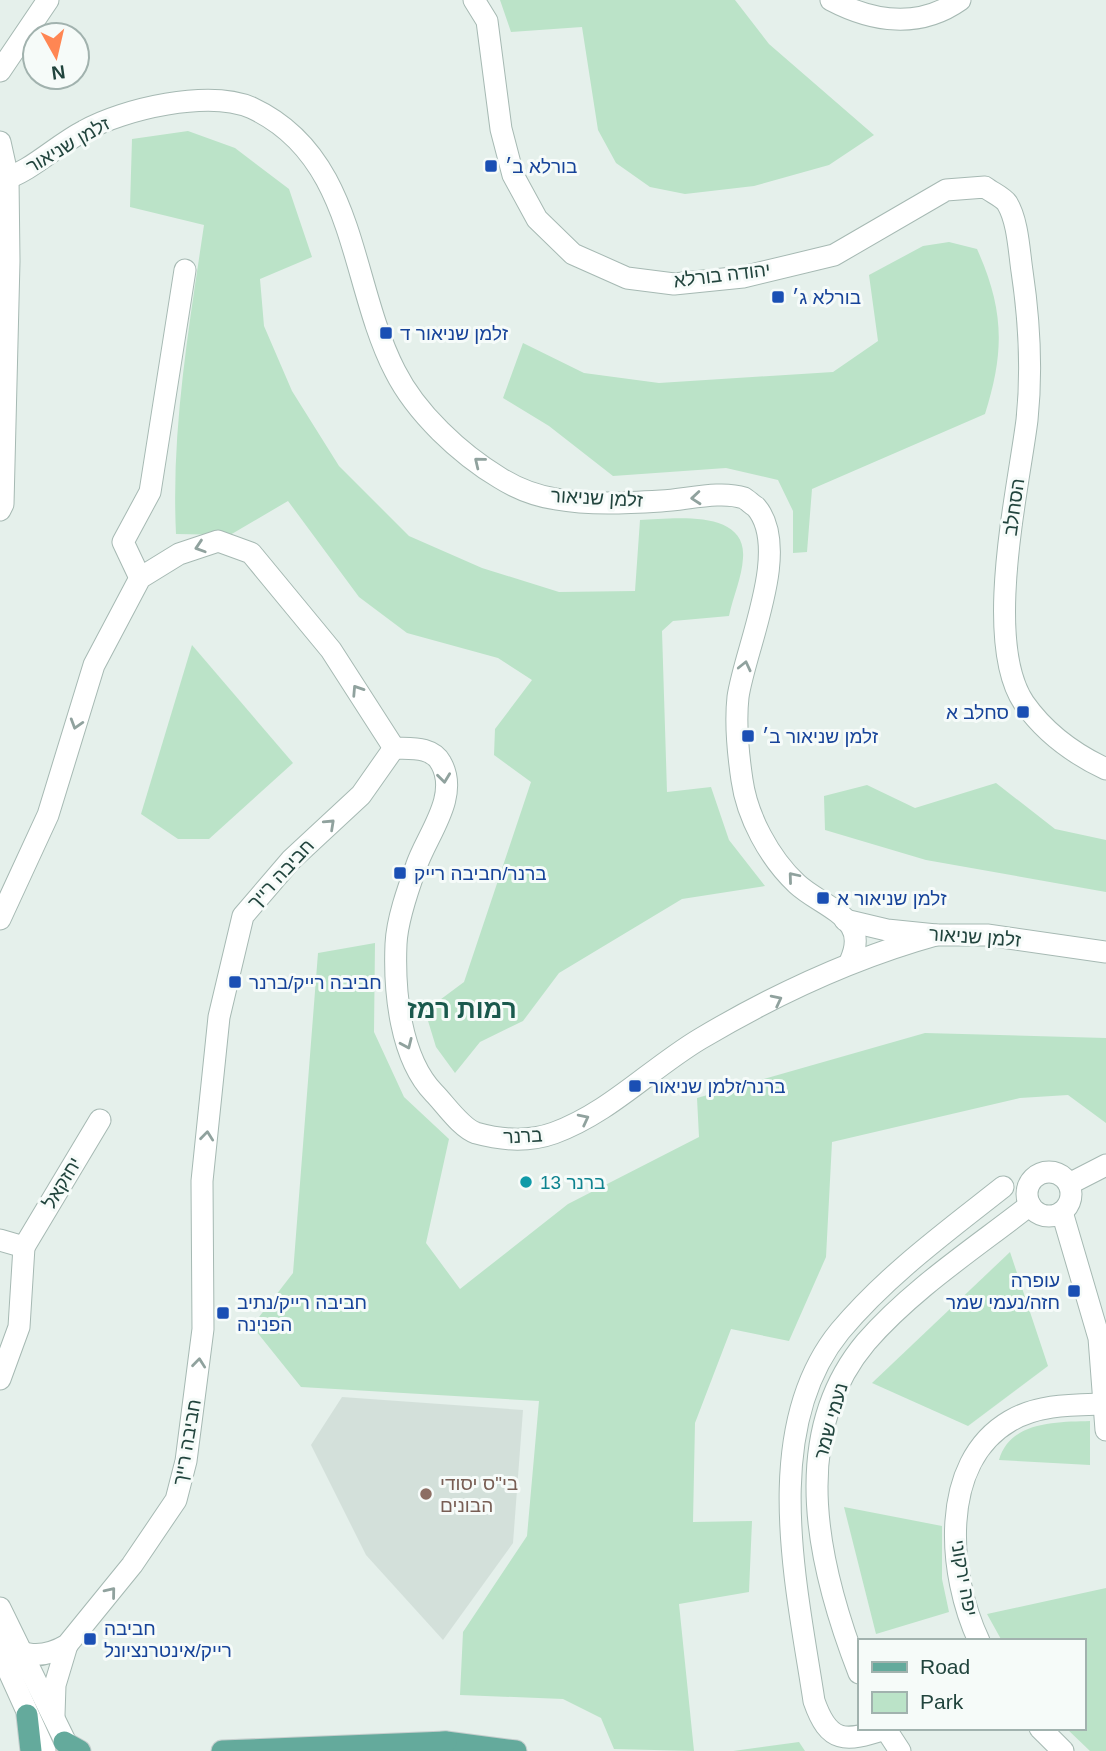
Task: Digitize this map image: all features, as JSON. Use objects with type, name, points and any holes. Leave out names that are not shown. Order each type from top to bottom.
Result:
[{"type":"main road","points":[[27,1715],[32,1751]]},
{"type":"main road","points":[[369,1751],[446,1742]]},
{"type":"main road","points":[[222,1751],[446,1742],[516,1751]]},
{"type":"street","points":[[0,71],[48,0]]},
{"type":"street","name":"יהודה בורלא","points":[[474,0],[486,21],[501,130],[513,175],[537,219],[573,254],[627,278],[674,284],[743,277],[834,255],[946,190],[985,187],[1007,203]]},
{"type":"street","points":[[831,0],[859,15],[881,19],[915,18],[945,10],[960,0]]},
{"type":"street","name":"זלמן שניאור","points":[[4,180],[83,131],[129,111],[187,101],[249,107],[279,125],[306,150],[334,189],[385,348],[410,396],[444,434],[498,478],[525,491],[556,499],[625,502],[721,496],[743,498],[755,506],[769,537],[769,565],[738,697],[739,760],[746,807],[796,883],[845,920],[887,930],[936,935],[987,935],[1106,952]]},
{"type":"street","points":[[0,142],[9,278],[3,504],[0,510]]},
{"type":"street","name":"הסחלב","points":[[1007,203],[1017,237],[1027,305],[1027,416],[1007,557],[1005,597],[1013,679],[1024,702],[1049,732],[1080,757],[1106,769]]},
{"type":"street","points":[[140,578],[123,541],[150,492],[185,270]]},
{"type":"street","points":[[0,919],[48,816],[94,665],[140,578],[179,554],[218,541],[251,553],[331,650],[394,748]]},
{"type":"street","name":"ברנר","points":[[394,748],[425,749],[441,761],[446,777],[445,797],[437,824],[416,866],[396,942],[402,1033],[424,1082],[472,1132],[508,1140],[552,1134],[589,1118],[699,1040],[850,962],[936,935]]},
{"type":"street","name":"חביבה רייך","points":[[67,1645],[132,1565],[176,1500],[186,1461],[203,1329],[202,1181],[219,1017],[243,916],[291,860],[360,795],[394,748]]},
{"type":"street","points":[[845,920],[855,935],[854,953],[850,962]]},
{"type":"street","name":"יחזקאל","points":[[0,1379],[19,1327],[24,1247],[100,1120]]},
{"type":"street","points":[[1069,1184],[1106,1165]]},
{"type":"street","points":[[1059,1174],[1069,1184],[1070,1202],[1062,1212],[1048,1216],[1030,1205],[1029,1185],[1038,1175],[1059,1174]]},
{"type":"street","points":[[882,1730],[860,1737],[834,1735],[823,1726],[814,1701],[789,1530],[790,1484],[805,1401],[820,1365],[839,1333],[874,1294],[916,1256],[1003,1187]]},
{"type":"street","name":"נעמי שמר","points":[[858,1670],[839,1622],[821,1549],[817,1480],[822,1439],[832,1404],[847,1370],[865,1344],[891,1316],[1030,1205]]},
{"type":"street","points":[[1062,1212],[1098,1338],[1106,1430]]},
{"type":"street","points":[[0,1240],[24,1247]]},
{"type":"street","name":"יפה ירקוני","points":[[978,1639],[964,1593],[955,1520],[960,1488],[970,1461],[986,1440],[1001,1427],[1030,1412],[1054,1406],[1105,1404]]},
{"type":"street","points":[[0,1608],[53,1721],[72,1748]]},
{"type":"street","points":[[0,1639],[22,1654],[47,1654],[67,1645]]},
{"type":"street","points":[[53,1721],[55,1685],[67,1645]]},
{"type":"street","points":[[0,1652],[45,1751]]},
{"type":"street","points":[[886,1730],[900,1751]]},
{"type":"street","points":[[1042,1730],[1063,1751]]},
{"type":"shaded area","name":"בי\"ס יסודי הבונים","points":[[342,1397],[523,1410],[513,1543],[443,1640],[366,1555],[311,1445]]},
{"type":"green space","points":[[500,0],[735,0],[769,44],[874,135],[829,165],[754,186],[685,194],[650,187],[616,163],[598,130],[582,27],[511,32]]},
{"type":"green space","points":[[188,131],[235,148],[289,189],[312,257],[260,279],[264,326],[292,391],[339,466],[409,536],[482,568],[559,592],[635,591],[640,520],[705,520],[733,531],[741,542],[742,565],[729,616],[673,621],[662,631],[667,792],[711,787],[729,840],[765,886],[682,899],[559,973],[523,1021],[480,1042],[455,1073],[436,1047],[425,1011],[464,982],[531,782],[494,755],[495,729],[532,680],[498,658],[407,633],[359,597],[288,501],[230,535],[176,534],[179,417],[204,225],[130,207],[132,139]]},
{"type":"green space","points":[[949,242],[977,249],[997,311],[999,330],[996,370],[985,414],[812,489],[807,552],[793,553],[793,511],[778,480],[726,468],[613,476],[549,426],[503,398],[523,343],[584,373],[659,383],[833,372],[878,341],[869,275],[923,246]]},
{"type":"green space","points":[[192,645],[293,763],[209,839],[178,839],[141,814]]},
{"type":"green space","points":[[996,783],[1055,829],[1106,840],[1106,892],[926,860],[825,830],[824,796],[867,785],[915,808]]},
{"type":"green space","points":[[375,943],[374,1032],[404,1097],[449,1139],[426,1243],[460,1289],[568,1204],[699,1137],[697,1098],[925,1033],[1106,1038],[1106,1123],[1068,1095],[1020,1098],[832,1142],[826,1257],[789,1341],[731,1329],[695,1423],[693,1522],[752,1521],[749,1592],[679,1604],[694,1751],[614,1749],[601,1718],[563,1699],[460,1695],[463,1632],[527,1536],[539,1401],[301,1387],[252,1326],[293,1273],[318,953]]},
{"type":"green space","points":[[1010,1252],[1048,1366],[968,1426],[872,1383]]},
{"type":"green space","points":[[1090,1421],[1090,1465],[999,1460],[1005,1447],[1024,1431],[1050,1423]]},
{"type":"green space","points":[[844,1507],[942,1526],[942,1579],[949,1612],[876,1634]]},
{"type":"green space","points":[[1106,1588],[1106,1751],[1090,1751],[1068,1730],[1085,1730],[1085,1639],[1001,1639],[987,1614]]},
{"type":"green space","points":[[799,1742],[805,1751],[733,1751]]},
{"type":"place","name":"בורלא ב׳","points":[[491,166]]},
{"type":"place","name":"בורלא ג׳","points":[[778,297]]},
{"type":"place","name":"זלמן שניאור ד","points":[[386,333]]},
{"type":"place","name":"סחלב א","points":[[1023,712]]},
{"type":"place","name":"זלמן שניאור ב׳","points":[[748,736]]},
{"type":"place","name":"ברנר/חביבה רייק","points":[[400,873]]},
{"type":"place","name":"זלמן שניאור א","points":[[823,898]]},
{"type":"place","name":"חביבה רייק/ברנר","points":[[235,982]]},
{"type":"place","name":"ברנר/זלמן שניאור","points":[[635,1086]]},
{"type":"place","name":"ברנר 13","points":[[526,1182]]},
{"type":"place","name":"עופרה חזה/נעמי שמר","points":[[1074,1291]]},
{"type":"place","name":"חביבה רייק/נתיב הפנינה","points":[[223,1313]]},
{"type":"place","name":"בי\"ס יסודי הבונים","points":[[426,1494]]},
{"type":"place","name":"חביבה רייק/אינטרנציונל","points":[[90,1639]]},
{"type":"district","name":"רמות רמז","points":[[462,1009]]}]
